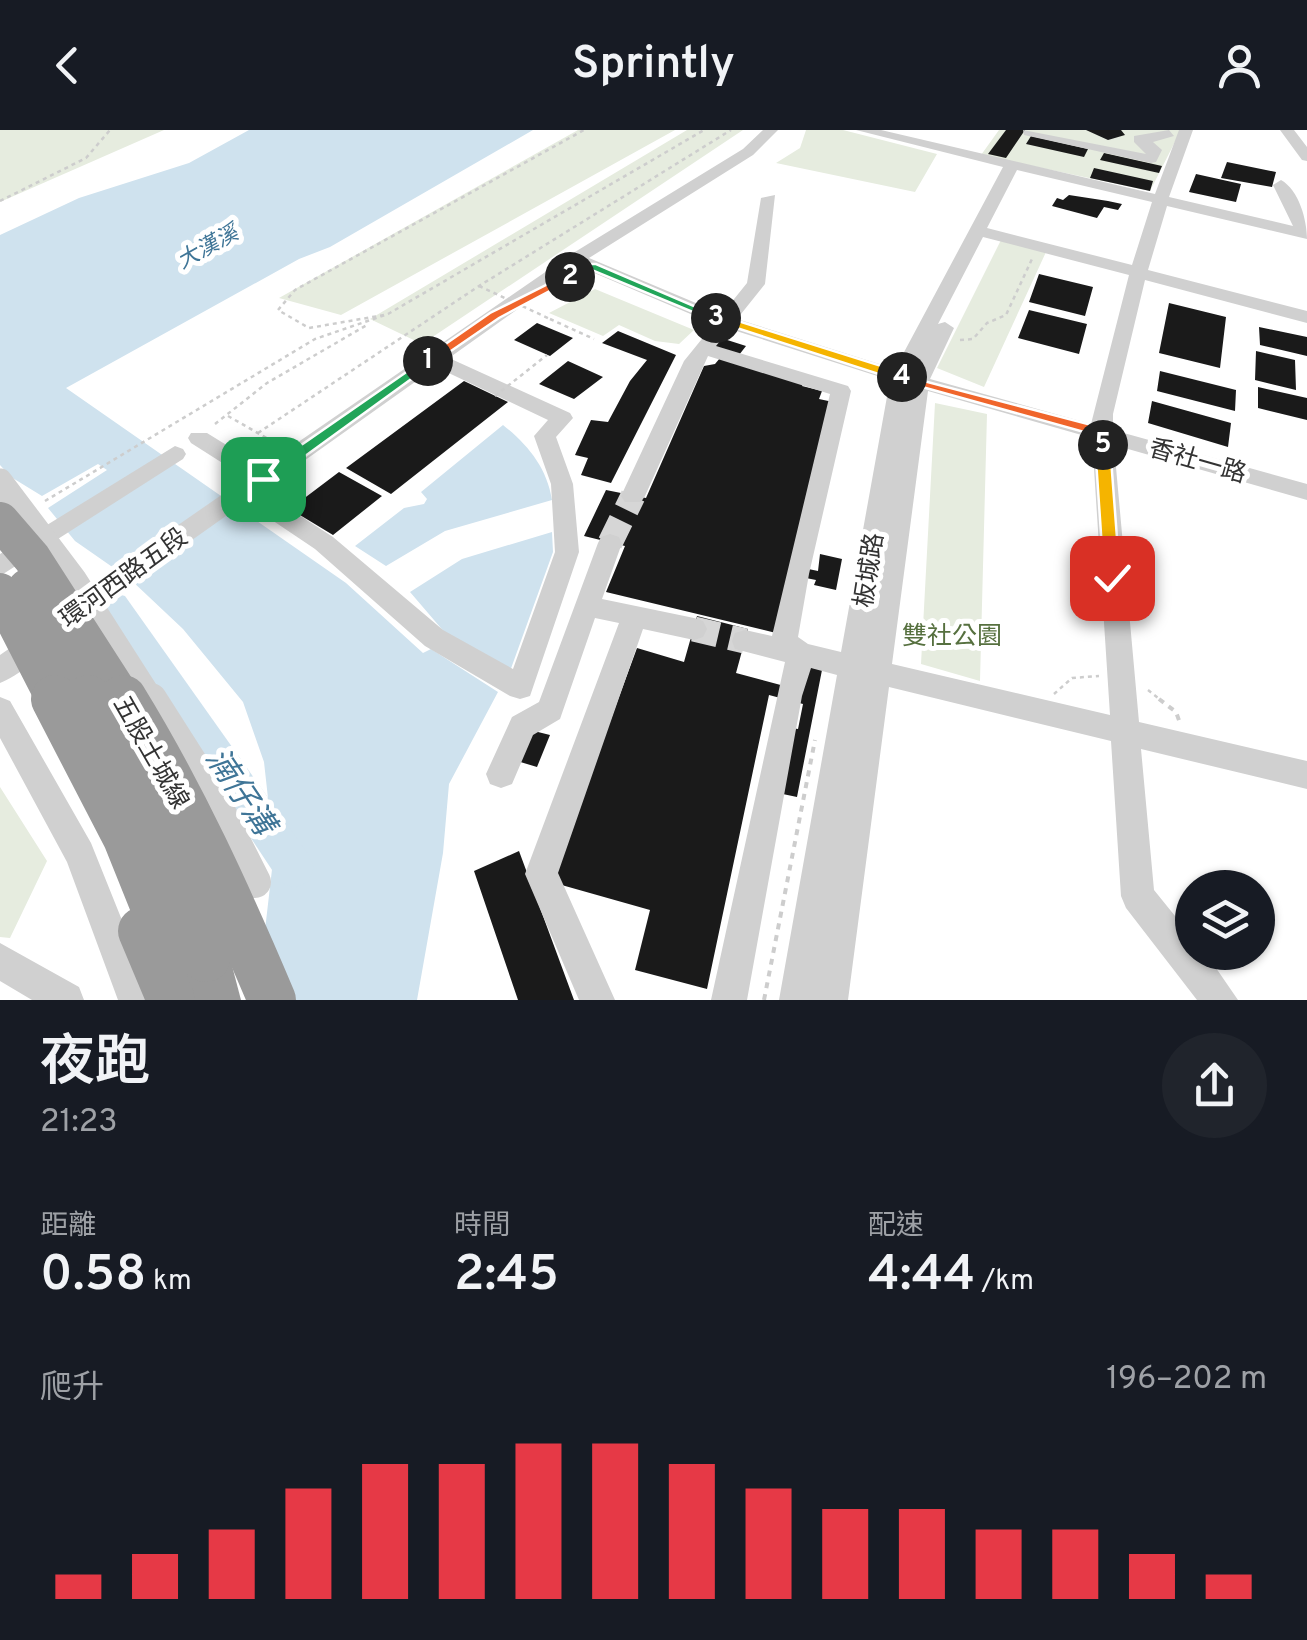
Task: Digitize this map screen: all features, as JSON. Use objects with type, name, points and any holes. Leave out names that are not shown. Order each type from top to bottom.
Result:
[{"type":"highway","name":"五股土城線","points":[[18,514],[32,558],[166,771],[226,888],[272,1000]]},
{"type":"highway","points":[[0,539],[146,805],[189,983]]},
{"type":"highway","points":[[0,592],[127,838],[189,983]]},
{"type":"highway","points":[[0,642],[106,844],[189,983]]},
{"type":"street","name":"環河西路五段","points":[[584,263],[748,152],[771,130]]},
{"type":"street","name":"環河西路五段","points":[[0,671],[108,583],[433,358],[495,316],[768,153],[790,130]]},
{"type":"street","points":[[863,130],[1306,235]]},
{"type":"street","points":[[1029,132],[1151,158],[1155,150],[1139,139],[1167,136],[1162,130]]},
{"type":"street","points":[[1186,130],[1158,199],[1137,272],[1102,414],[1102,432],[1138,896],[1220,1000]]},
{"type":"street","points":[[1287,130],[1305,151]]},
{"type":"street","name":"板城路","points":[[797,1000],[864,671],[910,378],[1020,167]]},
{"type":"street","points":[[1306,235],[1299,212],[1286,198],[1281,185],[1307,190]]},
{"type":"street","points":[[633,496],[694,361],[756,284],[769,198]]},
{"type":"street","points":[[984,232],[1307,316]]},
{"type":"street","name":"香社一路","points":[[584,263],[726,322],[1307,492]]},
{"type":"street","points":[[705,348],[841,391],[784,641],[801,656]]},
{"type":"street","points":[[199,438],[252,486],[284,491],[265,504],[324,543],[434,638],[520,687],[567,552],[562,484],[545,436],[562,418],[433,358]]},
{"type":"street","points":[[0,566],[175,454]]},
{"type":"street","points":[[0,480],[74,579],[207,787],[255,882],[258,1000]]},
{"type":"street","points":[[502,774],[522,726],[550,710],[610,543]]},
{"type":"street","points":[[586,606],[694,628]]},
{"type":"street","points":[[597,1000],[540,874],[636,615]]},
{"type":"street","points":[[744,641],[1307,776]]},
{"type":"street","points":[[729,1000],[801,656]]},
{"type":"street","name":"板城路","points":[[830,1000],[864,671]]},
{"type":"street","points":[[0,710],[80,854],[136,1000]]},
{"type":"street","points":[[0,961],[66,1000]]},
{"type":"path","points":[[0,201],[86,158],[110,130]]},
{"type":"path","points":[[388,314],[310,328],[278,310],[295,290],[584,130]]},
{"type":"path","points":[[199,438],[267,383],[323,348],[704,130]]},
{"type":"path","points":[[258,433],[479,286],[732,130]]},
{"type":"path","points":[[954,340],[973,339],[987,323],[1006,314],[1032,258],[1027,252]]},
{"type":"path","points":[[479,286],[594,339]]},
{"type":"path","points":[[18,514],[315,338],[372,322]]},
{"type":"path","points":[[495,396],[547,355]]},
{"type":"path","points":[[226,415],[286,450]]},
{"type":"path","points":[[1050,700],[1072,678],[1100,676]]},
{"type":"path","points":[[1147,690],[1176,712],[1183,728]]},
{"type":"green space","points":[[0,130],[164,130],[0,202]]},
{"type":"green space","points":[[578,130],[675,130],[341,315],[279,298]]},
{"type":"green space","points":[[687,130],[743,130],[422,344],[370,319]]},
{"type":"green space","points":[[806,130],[843,130],[937,154],[915,192],[776,163],[800,148]]},
{"type":"green space","points":[[999,130],[1181,130],[1150,191],[981,155]]},
{"type":"green space","points":[[1001,240],[1046,252],[984,387],[937,368]]},
{"type":"green space","points":[[595,289],[694,330],[679,344],[655,341],[619,325],[603,336],[549,313]]},
{"type":"green space","name":"雙社公園","points":[[935,403],[987,414],[980,681],[921,664]]},
{"type":"green space","points":[[0,787],[47,861],[10,938],[0,937]]},
{"type":"water","name":"大漢溪","points":[[249,130],[533,130],[330,247],[299,259],[66,388],[346,583],[423,653],[431,649],[498,692],[449,784],[443,853],[417,1000],[296,1000],[265,930],[274,852],[264,762],[243,702],[183,629],[131,580],[75,541],[48,508],[107,470],[98,464],[42,496],[11,477],[0,465],[0,235],[79,198],[189,163]]},
{"type":"water","points":[[503,425],[535,458],[552,500],[445,531],[386,566],[355,546],[404,508],[424,504],[427,499],[421,492]]},
{"type":"water","points":[[552,532],[553,552],[509,674],[446,634],[410,592],[462,559]]},
{"type":"building","points":[[1006,130],[1025,130],[1006,158],[988,154]]},
{"type":"building","points":[[1086,130],[1121,130],[1125,135],[1108,140]]},
{"type":"building","points":[[1031,136],[1088,149],[1084,157],[1026,144]]},
{"type":"building","points":[[1104,153],[1162,166],[1159,173],[1100,160]]},
{"type":"building","points":[[1227,162],[1276,172],[1272,187],[1221,178]]},
{"type":"building","points":[[1094,168],[1153,181],[1150,191],[1090,178]]},
{"type":"building","points":[[1196,174],[1241,184],[1236,202],[1189,192]]},
{"type":"building","points":[[1069,195],[1122,204],[1118,210],[1104,207],[1097,218],[1052,206],[1057,198],[1063,200]]},
{"type":"building","points":[[1039,274],[1093,287],[1085,316],[1029,302]]},
{"type":"building","points":[[1169,303],[1226,317],[1220,368],[1159,353]]},
{"type":"building","points":[[1029,310],[1087,324],[1079,354],[1018,338]]},
{"type":"building","points":[[537,323],[573,338],[550,356],[514,340]]},
{"type":"building","points":[[1259,327],[1307,337],[1307,356],[1260,345]]},
{"type":"building","points":[[618,331],[676,355],[611,483],[581,475],[588,458],[575,455],[591,420],[608,422],[630,381],[647,360],[602,343]]},
{"type":"building","points":[[721,338],[746,346],[739,355],[713,348]]},
{"type":"building","points":[[1256,351],[1295,360],[1296,390],[1255,380]]},
{"type":"building","points":[[720,358],[804,382],[802,386],[822,391],[819,399],[833,402],[794,566],[818,571],[820,554],[842,559],[836,590],[814,585],[816,580],[791,575],[776,633],[606,592],[625,546],[584,536],[606,490],[646,498],[704,366],[715,364]]},
{"type":"building","points":[[568,361],[603,377],[574,399],[539,384]]},
{"type":"building","points":[[1160,371],[1236,390],[1235,411],[1157,391]]},
{"type":"building","points":[[464,381],[508,402],[391,494],[346,468]]},
{"type":"building","points":[[1258,387],[1307,398],[1307,420],[1258,408]]},
{"type":"building","points":[[1152,401],[1231,423],[1228,447],[1148,423]]},
{"type":"building","points":[[339,472],[382,496],[333,535],[290,509]]},
{"type":"building","points":[[697,616],[748,629],[736,673],[803,691],[809,667],[822,670],[797,797],[778,793],[792,728],[798,729],[803,704],[769,695],[707,989],[635,970],[650,910],[551,882],[637,648],[684,662]]},
{"type":"building","points":[[530,730],[550,735],[537,767],[517,761]]},
{"type":"building","points":[[519,851],[574,1000],[518,1000],[474,871]]},
{"type":"waterway","name":"湳仔溝","points":[[114,605],[294,868]]},
{"type":"tunnel","points":[[610,543],[633,496]]},
{"type":"tunnel","points":[[694,629],[745,641]]},
{"type":"route","points":[[263,479],[495,316],[592,266],[726,322],[901,377],[1102,432],[1112,578]]}]
